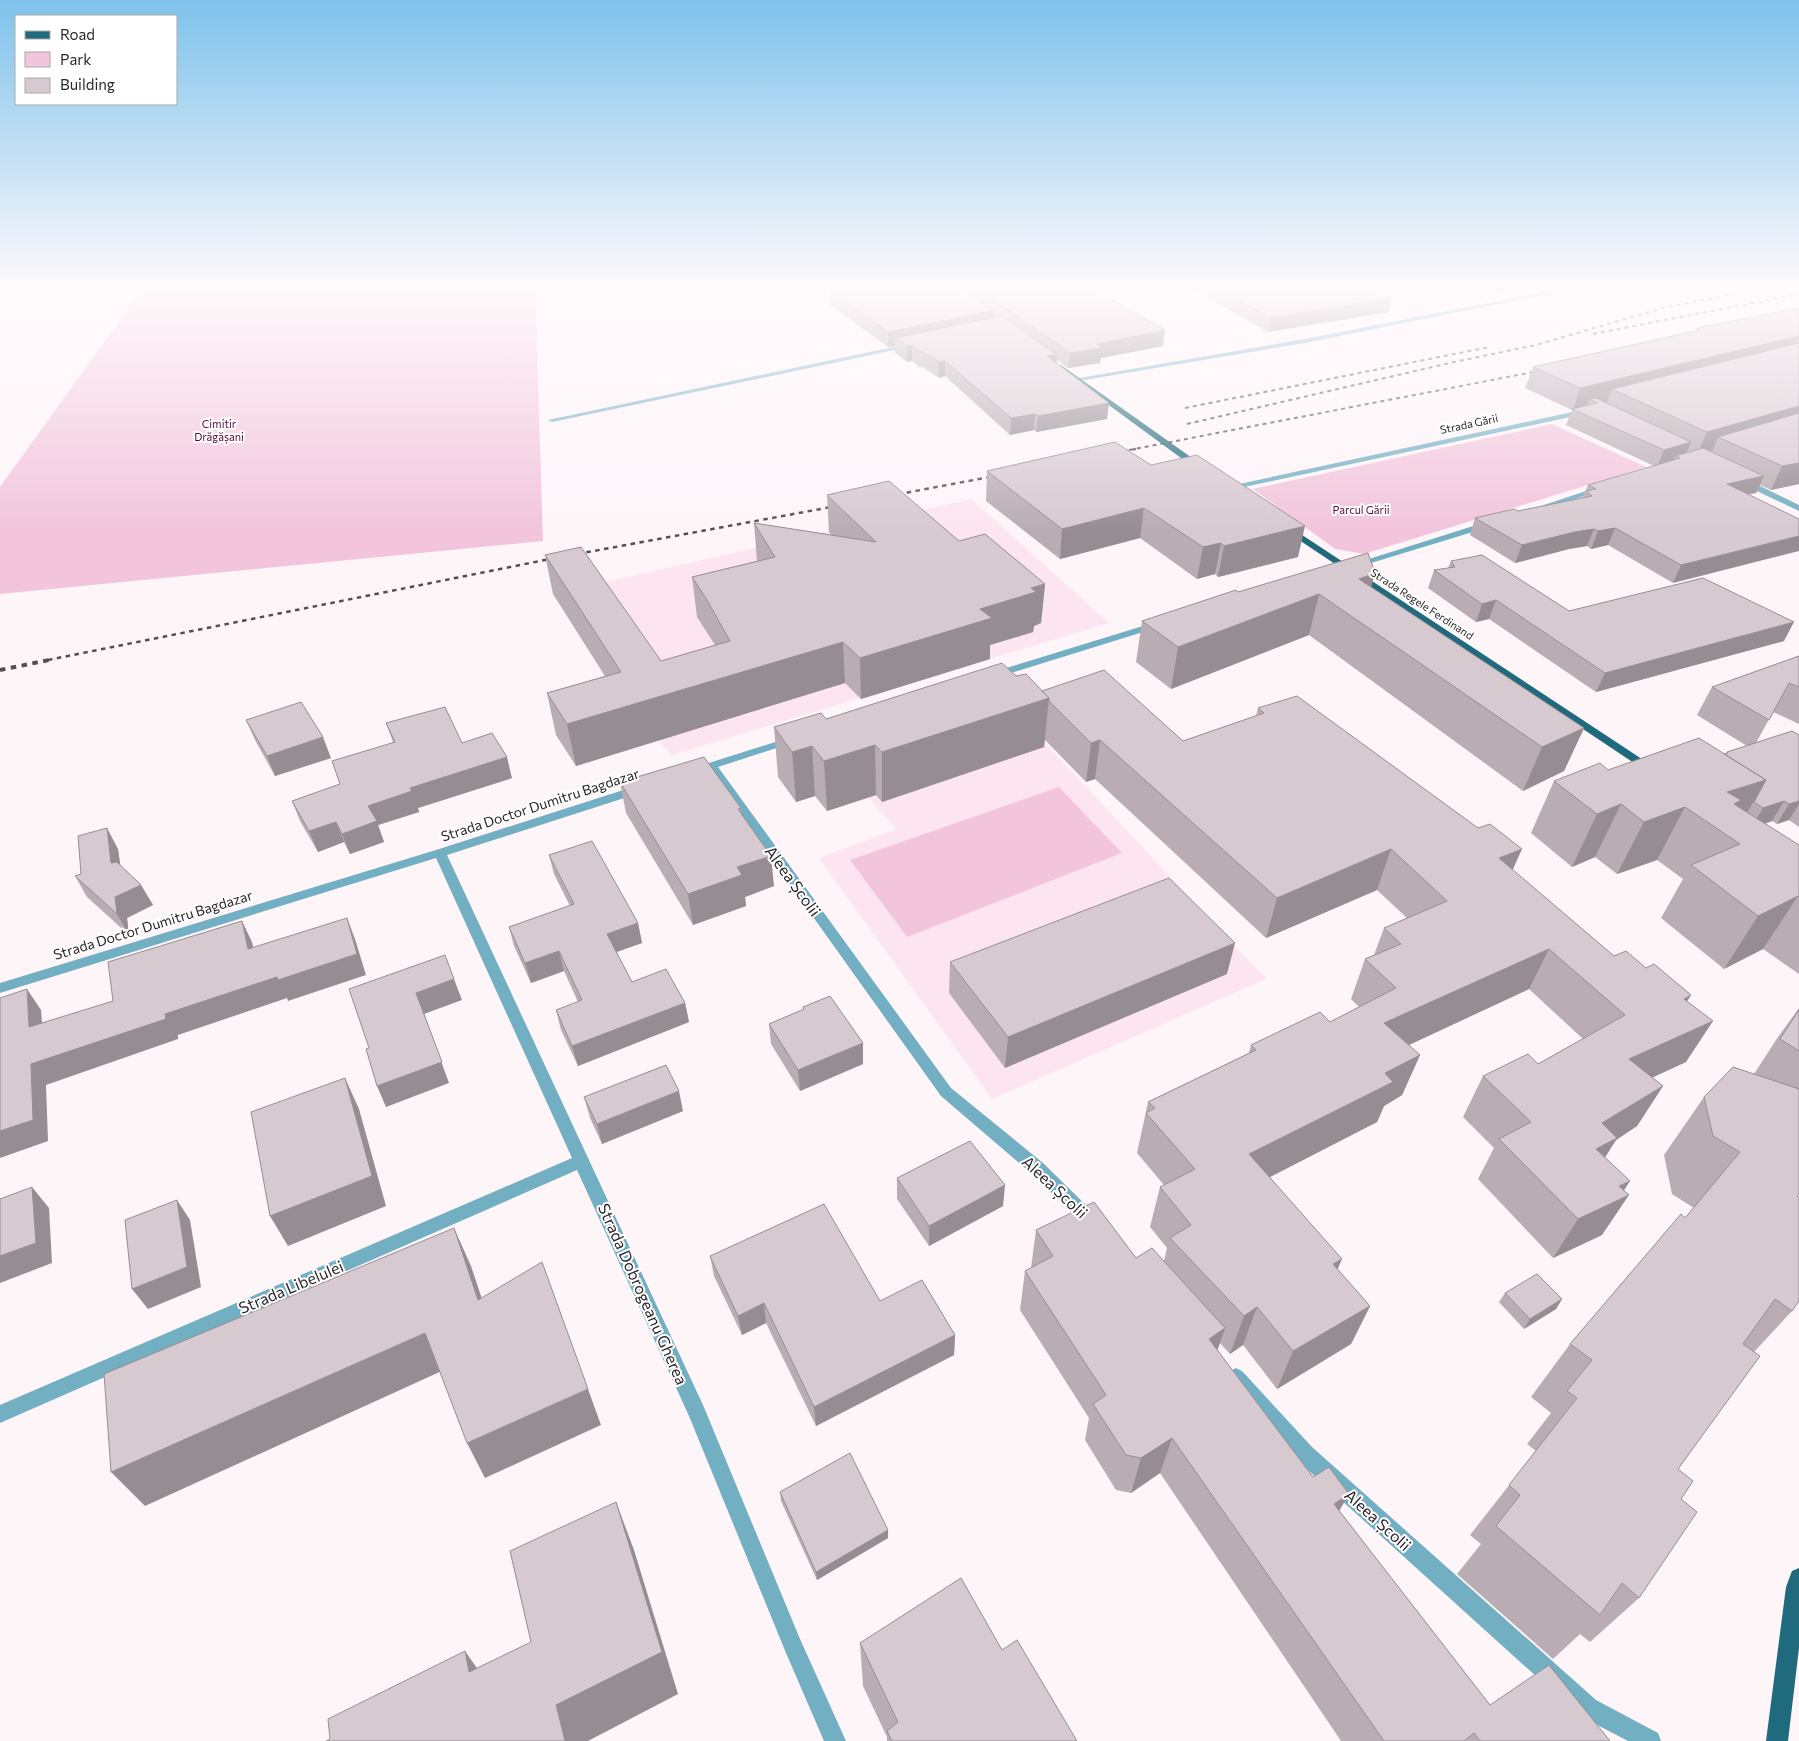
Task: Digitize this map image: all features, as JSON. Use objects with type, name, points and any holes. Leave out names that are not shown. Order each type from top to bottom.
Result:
[{"type":"main road","points":[[1063,368],[1206,472]]},
{"type":"main road","points":[[1222,483],[1238,494]]},
{"type":"main road","name":"Strada Regele Ferdinand","points":[[1286,527],[1341,570],[1658,775]]},
{"type":"main road","points":[[1777,1741],[1796,1587],[1799,1578]]},
{"type":"street","points":[[552,420],[801,368]]},
{"type":"street","points":[[1078,379],[1142,368]]},
{"type":"street","name":"Strada Gării","points":[[1230,488],[1592,410]]},
{"type":"street","points":[[1731,475],[1799,508]]},
{"type":"street","points":[[1529,512],[1613,485]]},
{"type":"street","points":[[1341,570],[1493,523]]},
{"type":"street","points":[[983,679],[1164,623]]},
{"type":"street","points":[[683,775],[805,736]]},
{"type":"street","name":"Aleea Școlii","points":[[711,766],[946,1092],[1037,1168],[1101,1230]]},
{"type":"street","name":"Strada Doctor Dumitru Bagdazar","points":[[0,988],[655,784]]},
{"type":"street","name":"Strada Dobrogeanu Gherea","points":[[440,852],[696,1411],[793,1646],[835,1741]]},
{"type":"street","name":"Strada Libelulei","points":[[0,1414],[582,1161]]},
{"type":"street","name":"Aleea Școlii","points":[[1222,1362],[1305,1454],[1588,1708],[1650,1741]]},
{"type":"shaded area","points":[[971,499],[1109,623],[672,755],[618,698],[553,594]]},
{"type":"shaded area","points":[[1002,697],[1266,979],[992,1099],[819,858],[896,829],[831,755]]},
{"type":"green space","name":"Cimitir Drăgășani","points":[[86,368],[538,368],[543,541],[0,594],[0,487]]},
{"type":"green space","name":"Parcul Gării","points":[[1552,424],[1646,467],[1364,554],[1335,549],[1253,489]]},
{"type":"green space","points":[[1059,787],[1122,853],[907,937],[850,860]]},
{"type":"building","points":[[953,368],[1063,368],[1109,403],[1038,416],[1035,414],[1011,418]]},
{"type":"building","points":[[1536,368],[1663,368],[1580,388]]},
{"type":"building","points":[[1696,368],[1799,368],[1799,406],[1707,432],[1612,389]]},
{"type":"building","points":[[1596,398],[1691,442],[1664,450],[1572,409],[1597,403],[1590,399]]},
{"type":"building","points":[[1799,413],[1799,463],[1782,466],[1718,437]]},
{"type":"building","points":[[1115,442],[1151,465],[1197,455],[1305,526],[1224,546],[1221,543],[1203,547],[1144,508],[1062,529],[987,471]]},
{"type":"building","points":[[1703,448],[1764,476],[1727,484],[1799,519],[1799,536],[1681,565],[1615,528],[1575,532],[1522,545],[1475,518],[1514,509],[1518,511],[1592,496],[1586,491],[1596,489],[1588,485],[1680,458],[1675,456]]},
{"type":"building","points":[[889,481],[959,541],[985,534],[1045,584],[1031,588],[1036,592],[980,609],[992,618],[860,658],[843,642],[567,724],[547,693],[621,672],[545,555],[581,547],[661,661],[730,641],[692,577],[775,557],[754,523],[876,542],[827,495]]},
{"type":"building","points":[[1368,553],[1375,573],[1359,579],[1584,728],[1542,747],[1319,594],[1178,647],[1142,621],[1236,590],[1238,592]]},
{"type":"building","points":[[1482,555],[1569,611],[1703,578],[1794,622],[1605,673],[1496,600],[1482,604],[1434,570],[1455,567],[1451,561]]},
{"type":"building","points":[[1799,656],[1799,687],[1789,683],[1769,720],[1712,687]]},
{"type":"building","points":[[1002,663],[1016,676],[1026,674],[1049,698],[882,752],[875,745],[824,761],[812,746],[792,752],[774,727],[821,713],[826,719]]},
{"type":"building","points":[[1104,670],[1183,741],[1264,713],[1258,708],[1297,696],[1478,828],[1490,824],[1522,849],[1499,858],[1614,956],[1626,951],[1646,968],[1654,964],[1691,995],[1684,999],[1713,1021],[1629,1059],[1663,1086],[1602,1123],[1617,1138],[1596,1149],[1630,1181],[1619,1186],[1629,1195],[1578,1219],[1499,1139],[1531,1122],[1483,1076],[1528,1054],[1538,1064],[1625,1015],[1549,949],[1384,1023],[1420,1055],[1385,1073],[1393,1082],[1249,1154],[1342,1259],[1333,1264],[1370,1306],[1293,1351],[1257,1307],[1244,1316],[1170,1238],[1191,1225],[1160,1187],[1195,1169],[1146,1113],[1155,1108],[1148,1102],[1256,1050],[1251,1045],[1320,1012],[1330,1022],[1396,988],[1365,959],[1401,944],[1384,928],[1447,901],[1391,849],[1277,898],[1100,740],[1091,743],[1049,701],[1049,698],[1042,691]]},
{"type":"building","points":[[301,702],[323,737],[267,756],[246,720]]},
{"type":"building","points":[[445,707],[462,743],[492,733],[507,757],[410,788],[412,791],[368,806],[377,821],[342,834],[336,822],[309,831],[292,801],[340,784],[332,761],[395,742],[386,723]]},
{"type":"building","points":[[1792,731],[1799,735],[1799,801],[1789,804],[1784,801],[1763,808],[1754,802],[1766,780],[1724,754]]},
{"type":"building","points":[[1699,738],[1766,780],[1727,792],[1741,800],[1734,804],[1799,845],[1799,897],[1758,916],[1691,865],[1740,844],[1685,807],[1644,822],[1621,804],[1597,814],[1554,781],[1600,763],[1608,770]]},
{"type":"building","points":[[704,757],[741,808],[738,809],[771,856],[737,867],[742,875],[688,894],[620,782]]},
{"type":"building","points":[[107,828],[111,863],[117,862],[141,885],[115,897],[117,914],[75,876],[81,874],[78,836]]},
{"type":"building","points":[[592,841],[638,923],[607,934],[632,982],[666,969],[685,1003],[572,1046],[556,1010],[582,1000],[559,951],[525,963],[509,927],[574,904],[549,855]]},
{"type":"building","points":[[1169,878],[1235,943],[1008,1037],[950,962]]},
{"type":"building","points":[[347,918],[357,954],[278,980],[277,977],[165,1014],[166,1019],[31,1064],[33,1120],[0,1131],[0,998],[27,989],[29,1027],[113,1001],[108,962],[242,921],[248,949]]},
{"type":"building","points":[[445,955],[454,979],[416,993],[442,1062],[377,1086],[366,1049],[369,1048],[349,989]]},
{"type":"building","points":[[830,996],[863,1043],[798,1070],[769,1024]]},
{"type":"building","points":[[1799,1010],[1799,1051],[1780,1039]]},
{"type":"building","points":[[666,1065],[679,1091],[597,1124],[584,1097]]},
{"type":"building","points":[[1733,1067],[1799,1089],[1799,1194],[1797,1196],[1799,1197],[1799,1301],[1792,1311],[1775,1299],[1743,1344],[1760,1356],[1678,1469],[1693,1481],[1681,1499],[1697,1512],[1639,1598],[1622,1583],[1600,1615],[1496,1526],[1520,1495],[1509,1485],[1577,1398],[1567,1391],[1592,1360],[1570,1344],[1681,1214],[1685,1218],[1740,1152],[1713,1136],[1704,1097]]},
{"type":"building","points":[[345,1078],[372,1176],[270,1216],[251,1112]]},
{"type":"building","points":[[970,1141],[1005,1185],[929,1226],[897,1178]]},
{"type":"building","points":[[32,1187],[36,1243],[0,1256],[0,1199]]},
{"type":"building","points":[[177,1200],[187,1267],[132,1289],[125,1220]]},
{"type":"building","points":[[1094,1202],[1136,1258],[1152,1248],[1225,1328],[1209,1339],[1313,1477],[1329,1467],[1349,1494],[1334,1504],[1490,1705],[1549,1665],[1610,1741],[1480,1741],[1474,1733],[1464,1741],[1384,1741],[1172,1438],[1141,1458],[1126,1455],[1093,1404],[1106,1395],[1025,1271],[1053,1256],[1036,1230]]},
{"type":"building","points":[[824,1204],[880,1301],[922,1280],[955,1335],[814,1407],[764,1303],[738,1316],[710,1256]]},
{"type":"building","points":[[454,1228],[478,1300],[542,1262],[588,1389],[467,1443],[425,1333],[111,1472],[104,1374]]},
{"type":"building","points":[[1537,1274],[1562,1299],[1530,1319],[1505,1293]]},
{"type":"building","points":[[850,1453],[888,1530],[816,1572],[780,1492]]},
{"type":"building","points":[[616,1502],[662,1652],[556,1705],[565,1741],[326,1741],[330,1739],[328,1719],[465,1651],[469,1672],[531,1642],[510,1551]]},
{"type":"building","points":[[961,1578],[1002,1650],[1017,1640],[1077,1741],[892,1741],[887,1731],[898,1722],[860,1643]]},
{"type":"railway","points":[[1185,408],[1383,368]]},
{"type":"railway","points":[[1187,424],[1427,368]]},
{"type":"railway","points":[[1129,450],[1544,370]]},
{"type":"railway","points":[[1115,453],[1136,449]]},
{"type":"railway","points":[[889,496],[1000,475]]},
{"type":"railway","points":[[48,660],[545,560],[842,505]]},
{"type":"railway","points":[[0,670],[54,659]]}]
